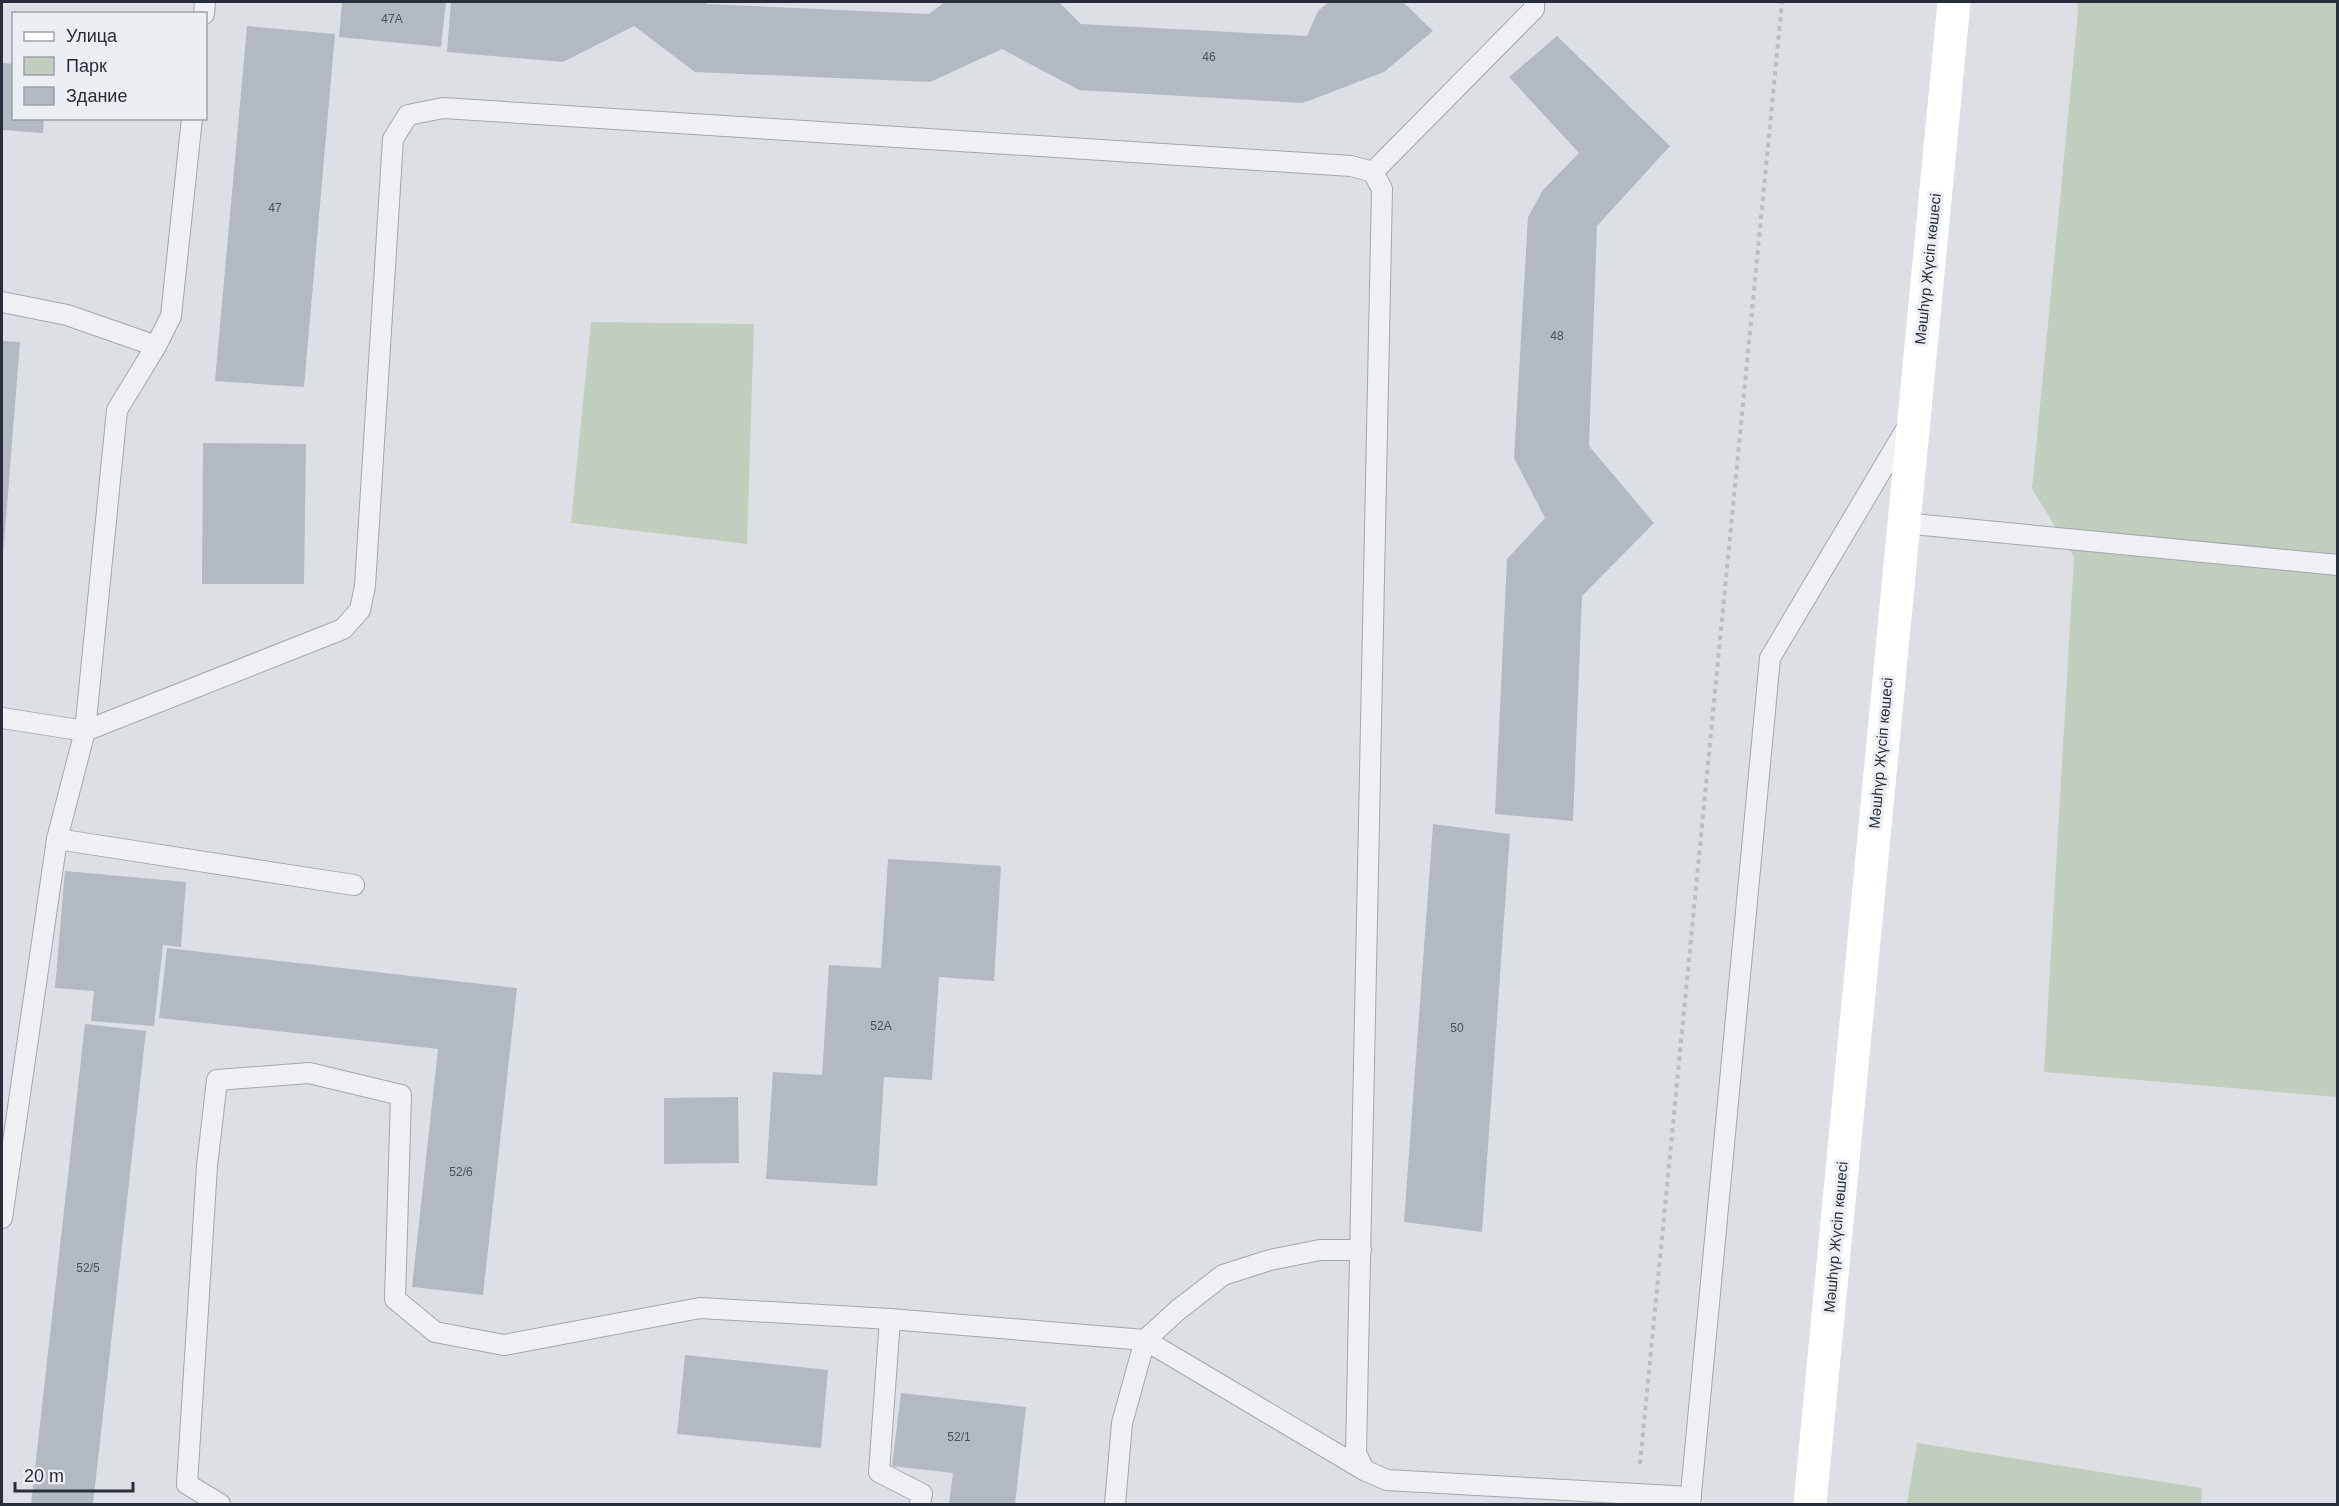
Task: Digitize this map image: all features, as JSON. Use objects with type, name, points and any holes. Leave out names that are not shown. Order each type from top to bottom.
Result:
[{"type":"main road","name":"Мәшһүр Жүсіп көшесі","points":[[1810,1504],[1954,2]]},
{"type":"lane","points":[[1373,172],[1534,9],[1534,2]]},
{"type":"lane","points":[[2,718],[85,731],[343,629],[360,610],[365,586],[393,139],[408,115],[443,108],[1351,165],[1373,172],[1382,189],[1356,1453],[1364,1470]]},
{"type":"lane","points":[[2,1218],[57,839],[85,731],[117,410],[156,346],[171,316],[192,120]]},
{"type":"lane","points":[[2,302],[67,315],[156,346]]},
{"type":"lane","points":[[220,1504],[187,1485],[207,1166],[217,1080],[309,1073],[401,1095],[395,1299],[435,1332],[504,1345],[700,1308],[891,1319],[1145,1340],[1364,1470],[1387,1480],[1558,1497],[1638,1493],[1690,1501],[1770,658],[1914,416]]},
{"type":"lane","points":[[1903,523],[2337,565]]},
{"type":"lane","points":[[57,839],[354,885]]},
{"type":"lane","points":[[1115,1504],[1122,1422],[1145,1340],[1178,1310],[1223,1275],[1270,1260],[1320,1250],[1360,1250]]},
{"type":"lane","points":[[891,1319],[879,1472],[922,1494],[920,1504]]},
{"type":"path","points":[[1638,1493],[1782,2]]},
{"type":"green space","points":[[2077,2],[2337,2],[2337,1097],[2044,1072],[2074,557],[2032,489],[2078,13]]},
{"type":"green space","points":[[591,322],[754,324],[747,544],[571,523]]},
{"type":"green space","points":[[1917,1443],[2202,1488],[2201,1504],[1907,1504]]},
{"type":"building","points":[[342,2],[446,2],[441,47],[339,37]]},
{"type":"building","points":[[451,2],[705,2],[707,4],[929,14],[945,2],[1059,2],[1081,24],[1307,36],[1318,11],[1329,2],[1403,2],[1433,31],[1384,72],[1303,103],[1079,90],[1002,49],[930,82],[695,72],[634,26],[563,62],[447,52]]},
{"type":"building","points":[[247,26],[335,34],[304,387],[215,381]]},
{"type":"building","points":[[1557,36],[1670,146],[1597,226],[1589,446],[1654,523],[1582,596],[1573,821],[1495,814],[1507,559],[1545,518],[1514,458],[1528,217],[1543,190],[1579,153],[1509,77]]},
{"type":"building","points":[[2,63],[12,64],[12,120],[44,120],[43,133],[2,130]]},
{"type":"building","points":[[2,341],[20,342],[3,556],[2,556]]},
{"type":"building","points":[[203,443],[306,444],[304,584],[202,584]]},
{"type":"building","points":[[1433,824],[1510,834],[1482,1232],[1404,1222]]},
{"type":"building","points":[[888,859],[1001,866],[994,981],[939,977],[932,1080],[884,1077],[877,1186],[766,1179],[773,1072],[822,1075],[829,965],[881,968]]},
{"type":"building","points":[[65,871],[186,882],[181,947],[163,945],[154,1026],[91,1021],[94,991],[55,988]]},
{"type":"building","points":[[167,948],[517,988],[483,1295],[412,1287],[438,1049],[159,1018]]},
{"type":"building","points":[[85,1024],[146,1031],[93,1504],[31,1504]]},
{"type":"building","points":[[738,1097],[739,1163],[664,1164],[664,1098]]},
{"type":"building","points":[[685,1355],[828,1370],[821,1448],[677,1434]]},
{"type":"building","points":[[901,1393],[1026,1407],[1015,1504],[949,1504],[953,1473],[892,1466]]}]
